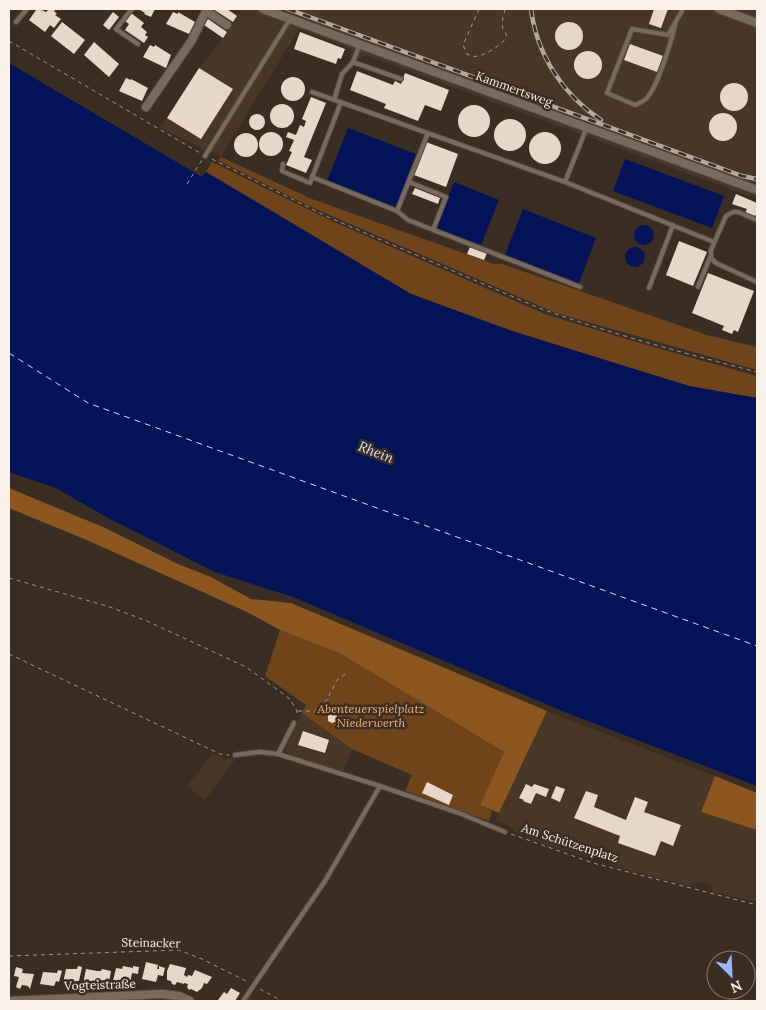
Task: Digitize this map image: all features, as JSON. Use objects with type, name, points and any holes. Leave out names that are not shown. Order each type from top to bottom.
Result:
[{"type":"street","name":"Kammertsweg","points":[[263,9],[757,190]]},
{"type":"street","points":[[718,9],[757,23]]},
{"type":"street","points":[[146,106],[192,40],[207,10],[227,25]]},
{"type":"street","name":"Vogteistraße","points":[[9,1001],[162,994],[179,996],[190,1001]]},
{"type":"lane","points":[[16,22],[27,9]]},
{"type":"lane","points":[[132,9],[116,28],[138,44]]},
{"type":"lane","points":[[676,21],[671,41],[652,90],[645,101],[635,105],[607,93],[632,29],[668,35],[676,21],[683,9]]},
{"type":"lane","points":[[205,156],[290,19]]},
{"type":"lane","points":[[334,100],[342,74],[353,62],[360,44]]},
{"type":"lane","points":[[353,62],[400,79]]},
{"type":"lane","points":[[312,92],[565,182],[714,242]]},
{"type":"lane","points":[[283,164],[282,170],[310,183],[341,102]]},
{"type":"lane","points":[[565,182],[587,127]]},
{"type":"lane","points":[[397,211],[428,133]]},
{"type":"lane","points":[[312,177],[397,211],[408,220],[580,287]]},
{"type":"lane","points":[[409,182],[446,197],[433,230]]},
{"type":"lane","points":[[698,287],[711,255],[714,242],[726,216],[733,212],[757,220]]},
{"type":"lane","points":[[648,288],[673,225]]},
{"type":"lane","points":[[711,255],[716,264],[757,282]]},
{"type":"lane","points":[[278,754],[294,722]]},
{"type":"lane","name":"Am Schützenplatz","points":[[235,755],[259,752],[278,754],[380,786],[505,832]]},
{"type":"lane","points":[[243,1001],[325,881],[380,786]]},
{"type":"path","points":[[479,9],[463,45],[467,54],[475,57],[481,56],[502,44],[506,38],[502,22],[505,9]]},
{"type":"path","points":[[9,41],[205,156],[328,216],[539,308],[677,351],[757,372]]},
{"type":"path","points":[[187,184],[205,156]]},
{"type":"path","points":[[9,578],[123,612],[246,666],[290,699],[298,715],[294,722]]},
{"type":"path","points":[[9,654],[220,754],[235,755]]},
{"type":"path","points":[[297,711],[321,710],[337,680],[347,673]]},
{"type":"path","name":"Am Schützenplatz","points":[[505,832],[593,863],[757,905]]},
{"type":"path","name":"Steinacker","points":[[9,956],[179,950],[202,959],[282,1001]]},
{"type":"shaded area","points":[[242,9],[757,9],[757,199],[365,55],[360,59],[350,56],[351,49],[299,29],[221,157],[160,128],[199,68],[223,38]]},
{"type":"shaded area","points":[[9,488],[103,527],[178,564],[211,577],[251,599],[291,603],[547,711],[499,813],[480,805],[504,752],[341,654],[280,630],[247,612],[89,541],[9,508]]},
{"type":"shaded area","points":[[547,711],[715,776],[701,812],[757,830],[757,902],[713,892],[710,885],[697,882],[688,886],[610,865],[607,857],[595,853],[586,857],[545,844],[511,830],[511,827],[496,820]]},
{"type":"shaded area","points":[[302,713],[352,749],[343,772],[288,755],[285,748]]},
{"type":"shaded area","points":[[213,753],[225,759],[237,757],[205,800],[187,786]]},
{"type":"shaded area","points":[[715,776],[757,793],[757,830],[701,812]]},
{"type":"green space","points":[[221,157],[312,199],[494,264],[502,264],[707,335],[757,347],[757,370],[556,313],[309,206],[218,160]]},
{"type":"green space","points":[[212,162],[334,222],[547,315],[757,376],[757,398],[689,386],[512,331],[411,294],[206,172]]},
{"type":"green space","name":"Abenteuerspielplatz Niederwerth","points":[[280,630],[341,654],[504,752],[480,805],[492,811],[489,821],[405,791],[412,775],[352,749],[302,713],[306,705],[265,676]]},
{"type":"water","name":"Rhein","points":[[9,63],[202,177],[206,172],[411,294],[512,331],[689,386],[757,398],[757,786],[567,713],[293,597],[215,572],[108,518],[56,488],[9,472]]},
{"type":"water","points":[[348,128],[416,154],[396,208],[327,181]]},
{"type":"water","points":[[625,159],[724,196],[712,228],[613,191]]},
{"type":"water","points":[[454,182],[499,200],[481,245],[436,228]]},
{"type":"water","points":[[523,209],[596,238],[579,283],[505,255]]},
{"type":"water","points":[[640,225],[648,225],[654,231],[654,239],[648,245],[640,245],[634,239],[634,231]]},
{"type":"water","points":[[631,247],[639,247],[645,253],[645,261],[639,267],[631,267],[625,261],[625,253]]},
{"type":"building","points":[[39,9],[46,12],[49,9],[55,10],[57,14],[55,15],[61,19],[54,28],[50,25],[45,32],[29,20],[36,10]]},
{"type":"building","points":[[140,9],[155,9],[151,17],[144,14]]},
{"type":"building","points":[[213,9],[227,9],[237,16],[233,22]]},
{"type":"building","points":[[654,9],[668,9],[661,28],[649,24]]},
{"type":"building","points":[[113,12],[119,17],[109,30],[103,25]]},
{"type":"building","points":[[173,12],[178,14],[178,12],[195,22],[189,34],[166,24]]},
{"type":"building","points":[[131,13],[144,23],[141,27],[147,32],[145,35],[148,37],[144,43],[125,30],[129,24],[125,21]]},
{"type":"building","points":[[208,19],[227,32],[223,38],[204,25]]},
{"type":"building","points":[[62,22],[85,40],[74,54],[51,36]]},
{"type":"building","points":[[569,22],[579,26],[583,36],[579,46],[569,50],[559,46],[555,36],[559,26]]},
{"type":"building","points":[[300,32],[345,49],[341,59],[338,58],[336,64],[294,49]]},
{"type":"building","points":[[94,42],[119,64],[109,77],[84,55]]},
{"type":"building","points":[[630,44],[663,56],[657,72],[624,60]]},
{"type":"building","points":[[150,45],[154,47],[155,45],[171,55],[166,68],[143,57]]},
{"type":"building","points":[[588,51],[598,55],[602,65],[598,75],[588,79],[578,75],[574,65],[578,55]]},
{"type":"building","points":[[199,68],[233,89],[201,139],[167,118]]},
{"type":"building","points":[[357,71],[393,85],[395,81],[401,84],[405,73],[449,90],[441,111],[425,105],[418,121],[384,108],[386,104],[350,90]]},
{"type":"building","points":[[293,77],[301,81],[305,89],[301,97],[293,101],[285,97],[281,89],[285,81]]},
{"type":"building","points":[[126,78],[148,88],[142,101],[119,91]]},
{"type":"building","points":[[734,83],[744,87],[748,97],[744,107],[734,111],[724,107],[720,97],[724,87]]},
{"type":"building","points":[[311,97],[326,103],[304,157],[312,160],[306,173],[286,165],[292,152],[289,151],[294,140],[286,137],[288,132],[296,135],[300,125],[304,127],[306,121],[302,119]]},
{"type":"building","points":[[282,104],[290,108],[294,116],[290,124],[282,128],[274,124],[270,116],[274,108]]},
{"type":"building","points":[[474,105],[480,106],[485,110],[489,115],[489,127],[485,132],[480,136],[474,137],[468,136],[463,132],[459,127],[458,121],[459,115],[463,110],[468,106]]},
{"type":"building","points":[[723,113],[733,117],[737,127],[733,137],[723,141],[713,137],[709,127],[713,117]]},
{"type":"building","points":[[257,114],[263,116],[265,122],[263,128],[257,130],[251,128],[249,122],[251,116]]},
{"type":"building","points":[[510,119],[516,120],[521,124],[525,129],[525,141],[521,146],[516,150],[510,151],[504,150],[499,146],[495,141],[494,135],[495,129],[499,124],[504,120]]},
{"type":"building","points":[[271,132],[279,136],[283,144],[279,152],[271,156],[263,152],[259,144],[263,136]]},
{"type":"building","points":[[545,132],[551,133],[556,137],[560,142],[560,154],[556,159],[551,163],[545,164],[539,163],[534,159],[530,154],[529,148],[530,142],[534,137],[539,133]]},
{"type":"building","points":[[246,133],[254,137],[258,145],[254,153],[246,157],[238,153],[234,145],[238,137]]},
{"type":"building","points":[[426,142],[458,154],[446,187],[414,175]]},
{"type":"building","points":[[415,188],[440,198],[438,204],[412,194]]},
{"type":"building","points":[[736,194],[757,203],[757,213],[755,216],[745,213],[747,209],[732,204]]},
{"type":"building","points":[[679,241],[707,252],[693,286],[666,275]]},
{"type":"building","points":[[470,247],[487,253],[484,260],[467,254]]},
{"type":"building","points":[[708,273],[754,291],[738,332],[734,330],[732,334],[722,330],[724,326],[692,313]]},
{"type":"building","points":[[333,713],[337,716],[337,721],[332,723],[328,721],[328,715]]},
{"type":"building","points":[[303,731],[329,740],[325,753],[298,745]]},
{"type":"building","points":[[427,782],[453,795],[449,805],[422,793]]},
{"type":"building","points":[[526,784],[532,787],[534,784],[549,789],[546,797],[536,793],[531,804],[523,801],[519,798]]},
{"type":"building","points":[[556,786],[565,789],[560,802],[551,798]]},
{"type":"building","points":[[586,791],[598,795],[594,807],[626,820],[635,797],[648,802],[644,812],[681,825],[673,846],[661,841],[655,856],[618,843],[620,836],[574,818]]},
{"type":"building","points":[[146,962],[158,965],[157,969],[159,969],[159,966],[165,968],[163,976],[158,975],[156,982],[142,979]]},
{"type":"building","points":[[170,964],[186,968],[184,975],[187,977],[188,975],[192,976],[195,970],[212,977],[197,992],[189,990],[188,984],[177,982],[175,985],[167,980],[167,971]]},
{"type":"building","points":[[78,966],[82,967],[79,981],[76,981],[74,987],[64,985],[66,969],[77,969]]},
{"type":"building","points":[[123,966],[139,967],[138,974],[132,973],[130,984],[113,981],[116,968],[122,969]]},
{"type":"building","points":[[16,967],[23,969],[22,973],[34,974],[30,989],[28,986],[22,985],[20,989],[16,987],[19,977],[14,976]]},
{"type":"building","points":[[86,969],[111,971],[109,982],[99,980],[99,983],[95,982],[94,986],[83,984]]},
{"type":"building","points":[[58,970],[62,971],[59,982],[56,981],[54,986],[40,984],[43,972],[57,973]]},
{"type":"building","points":[[231,988],[240,993],[235,1001],[218,1000],[224,992],[227,994]]},
{"type":"ferry route","points":[[9,353],[88,403],[757,646]]},
{"type":"railway","points":[[288,9],[742,176],[757,179]]},
{"type":"railway","points":[[531,9],[539,42],[554,72],[575,99],[601,120]]}]
